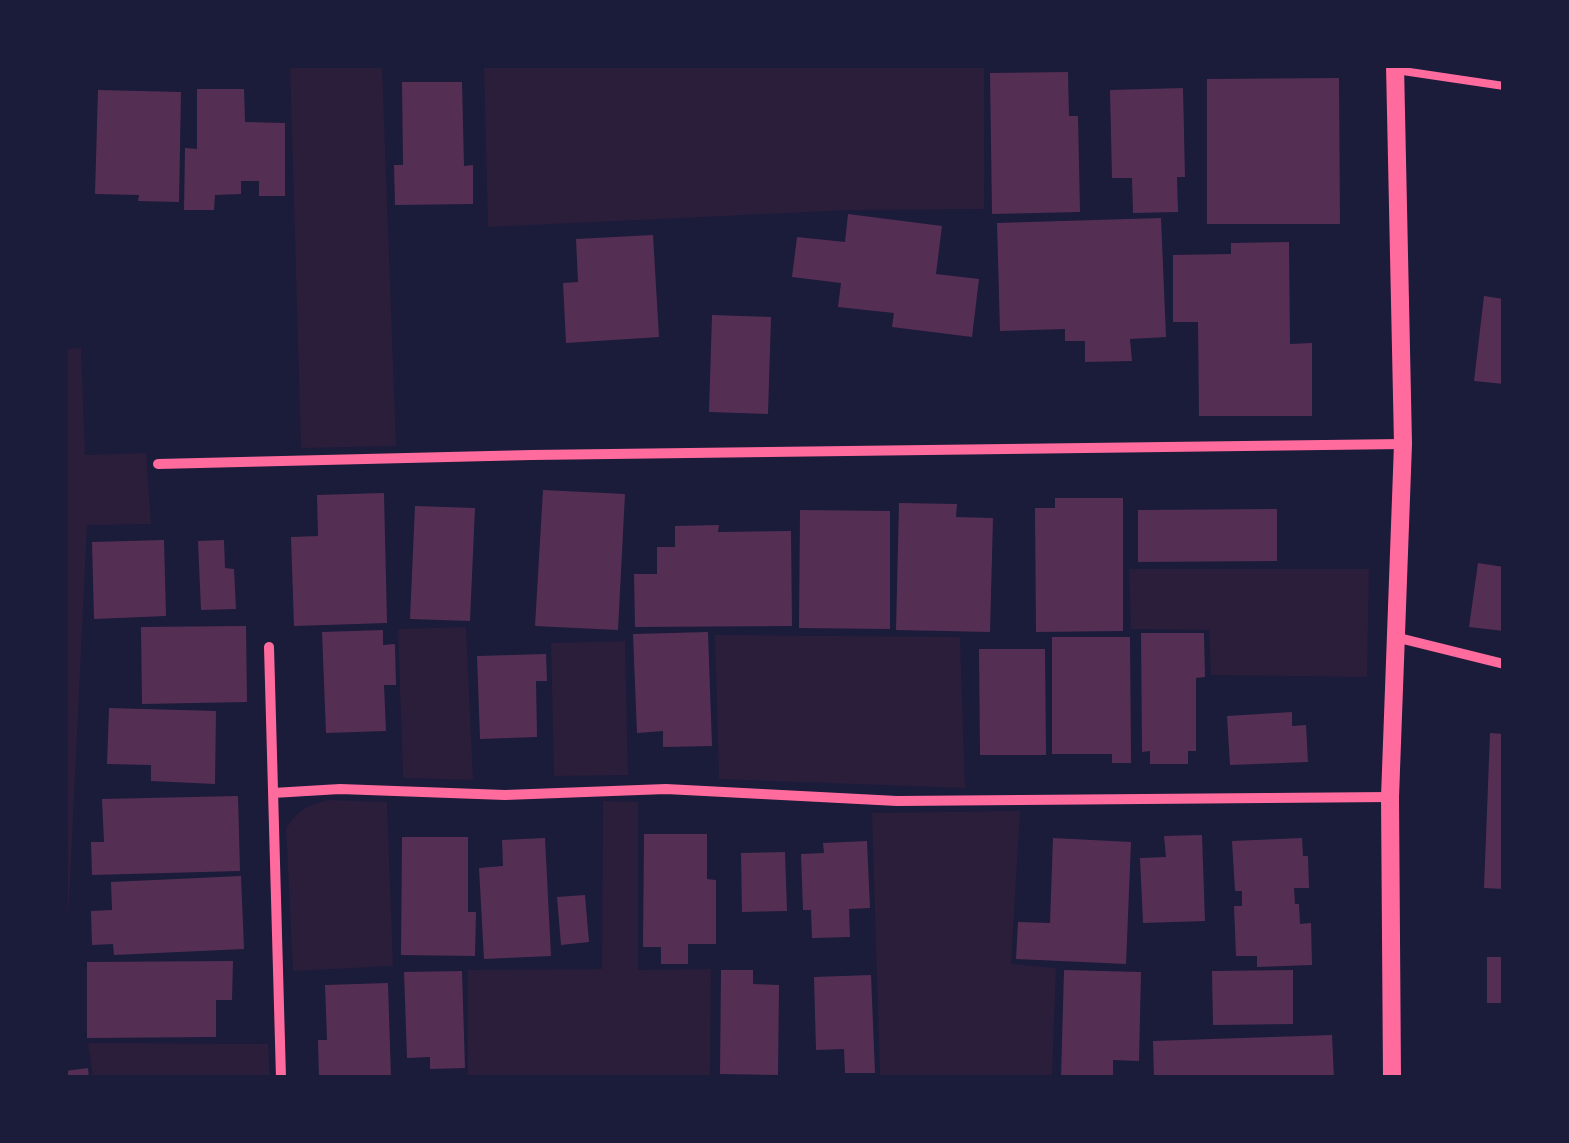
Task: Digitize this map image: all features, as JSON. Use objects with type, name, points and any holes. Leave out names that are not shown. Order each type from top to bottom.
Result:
[{"type":"street","points":[[1392,1078],[1390,798],[1403,444],[1396,68]]},
{"type":"street","points":[[158,464],[1403,444]]},
{"type":"street","points":[[1394,636],[1504,664]]},
{"type":"street","points":[[268,647],[281,1078]]},
{"type":"street","points":[[273,793],[340,789],[505,794],[666,788],[897,801],[1390,798]]},
{"type":"lane","points":[[1396,68],[1504,86]]},
{"type":"shaded area","points":[[290,65],[382,65],[396,446],[301,448]]},
{"type":"shaded area","points":[[484,65],[984,65],[984,209],[851,210],[488,227]]},
{"type":"shaded area","points":[[81,348],[85,455],[146,453],[151,524],[87,525],[65,985],[65,349]]},
{"type":"shaded area","points":[[1129,569],[1369,569],[1367,677],[1211,675],[1209,630],[1131,629]]},
{"type":"shaded area","points":[[466,627],[473,780],[403,778],[398,629]]},
{"type":"shaded area","points":[[715,635],[960,637],[965,788],[719,779]]},
{"type":"shaded area","points":[[625,641],[628,775],[554,776],[551,643]]},
{"type":"shaded area","points":[[328,800],[387,802],[393,966],[293,971],[286,829],[303,810]]},
{"type":"shaded area","points":[[603,801],[638,802],[638,970],[711,969],[710,1078],[468,1078],[468,970],[602,969]]},
{"type":"shaded area","points":[[1020,811],[1011,964],[1056,968],[1052,1078],[880,1078],[872,813]]},
{"type":"shaded area","points":[[88,1043],[268,1044],[270,1078],[93,1078]]},
{"type":"building","points":[[1068,72],[1069,116],[1078,116],[1080,212],[992,214],[990,73]]},
{"type":"building","points":[[1339,78],[1340,224],[1207,224],[1207,79]]},
{"type":"building","points":[[402,82],[462,82],[464,166],[473,165],[473,204],[395,205],[394,165],[403,165]]},
{"type":"building","points":[[1183,88],[1185,177],[1177,177],[1178,212],[1133,213],[1132,178],[1112,178],[1110,90]]},
{"type":"building","points":[[197,89],[244,89],[245,122],[285,123],[285,196],[259,196],[259,181],[241,181],[241,194],[215,195],[214,210],[184,210],[185,148],[197,149]]},
{"type":"building","points":[[98,90],[181,92],[179,202],[138,201],[139,195],[95,194]]},
{"type":"building","points":[[848,214],[942,226],[936,274],[979,279],[972,337],[892,327],[894,313],[838,307],[841,283],[792,277],[797,237],[845,242]]},
{"type":"building","points":[[1161,218],[1166,337],[1130,339],[1132,361],[1085,362],[1085,341],[1065,341],[1065,329],[1000,331],[997,223]]},
{"type":"building","points":[[653,235],[659,337],[566,343],[563,283],[578,282],[576,239]]},
{"type":"building","points":[[1289,242],[1290,344],[1312,343],[1312,416],[1199,416],[1198,322],[1173,322],[1173,255],[1231,254],[1231,243]]},
{"type":"building","points":[[1484,296],[1504,299],[1504,384],[1474,381]]},
{"type":"building","points":[[712,315],[771,317],[768,414],[709,412]]},
{"type":"building","points":[[543,490],[625,494],[618,630],[535,626]]},
{"type":"building","points":[[384,493],[387,623],[294,626],[291,537],[318,536],[317,495]]},
{"type":"building","points":[[1055,498],[1123,498],[1123,631],[1036,632],[1035,508],[1055,508]]},
{"type":"building","points":[[899,503],[957,504],[956,517],[993,518],[990,632],[896,630]]},
{"type":"building","points":[[415,506],[475,508],[470,621],[410,619]]},
{"type":"building","points":[[1277,509],[1277,561],[1138,562],[1138,510]]},
{"type":"building","points":[[800,510],[890,511],[890,629],[799,628]]},
{"type":"building","points":[[719,525],[718,532],[791,531],[792,626],[635,627],[634,574],[657,574],[657,547],[675,547],[675,526]]},
{"type":"building","points":[[164,540],[166,616],[94,619],[92,542]]},
{"type":"building","points":[[224,540],[225,568],[234,569],[236,609],[201,610],[198,541]]},
{"type":"building","points":[[1478,563],[1504,567],[1504,631],[1469,627]]},
{"type":"building","points":[[246,626],[247,702],[142,704],[141,627]]},
{"type":"building","points":[[383,630],[383,645],[395,644],[396,685],[384,685],[386,731],[326,733],[322,632]]},
{"type":"building","points":[[708,632],[712,746],[663,747],[663,731],[637,733],[633,634]]},
{"type":"building","points":[[1141,633],[1204,633],[1205,677],[1196,678],[1196,751],[1188,751],[1188,764],[1150,764],[1150,751],[1142,752]]},
{"type":"building","points":[[1052,637],[1130,637],[1131,763],[1112,763],[1112,754],[1052,754]]},
{"type":"building","points":[[979,649],[1045,649],[1046,755],[980,755]]},
{"type":"building","points":[[546,654],[547,681],[536,681],[537,737],[480,739],[477,656]]},
{"type":"building","points":[[109,708],[216,711],[215,784],[151,781],[151,765],[107,764]]},
{"type":"building","points":[[1292,712],[1292,726],[1306,725],[1308,762],[1230,765],[1227,716]]},
{"type":"building","points":[[1490,733],[1504,734],[1504,889],[1484,888]]},
{"type":"building","points":[[238,796],[240,871],[92,875],[91,842],[104,842],[102,799]]},
{"type":"building","points":[[644,834],[707,834],[707,879],[716,880],[716,944],[688,944],[688,964],[661,964],[661,947],[643,947]]},
{"type":"building","points":[[1202,835],[1205,921],[1143,923],[1140,858],[1166,857],[1164,836]]},
{"type":"building","points":[[402,837],[468,837],[468,912],[476,912],[475,956],[401,955]]},
{"type":"building","points":[[545,838],[551,956],[484,959],[479,868],[503,866],[502,840]]},
{"type":"building","points":[[1053,838],[1131,842],[1126,964],[1016,959],[1018,922],[1050,923]]},
{"type":"building","points":[[1302,838],[1303,856],[1308,856],[1309,888],[1294,888],[1295,904],[1299,904],[1300,924],[1311,923],[1312,965],[1257,967],[1257,956],[1236,956],[1234,906],[1242,906],[1242,891],[1235,891],[1232,841]]},
{"type":"building","points":[[867,841],[870,908],[849,909],[850,937],[812,938],[811,910],[803,910],[801,854],[824,853],[823,843]]},
{"type":"building","points":[[785,852],[787,911],[742,912],[741,853]]},
{"type":"building","points":[[241,876],[244,949],[114,955],[113,944],[92,945],[91,911],[112,910],[111,882]]},
{"type":"building","points":[[585,895],[589,942],[561,945],[557,897]]},
{"type":"building","points":[[1487,957],[1504,957],[1504,1003],[1487,1003]]},
{"type":"building","points":[[233,961],[232,1000],[216,1000],[216,1037],[87,1038],[87,962]]},
{"type":"building","points":[[721,970],[753,970],[753,984],[779,985],[778,1075],[720,1074]]},
{"type":"building","points":[[1064,970],[1141,972],[1139,1061],[1113,1060],[1113,1078],[1061,1078]]},
{"type":"building","points":[[1293,970],[1293,1024],[1213,1025],[1212,971]]},
{"type":"building","points":[[462,971],[465,1068],[430,1069],[430,1057],[407,1058],[404,972]]},
{"type":"building","points":[[871,975],[875,1073],[845,1073],[844,1049],[816,1050],[814,977]]},
{"type":"building","points":[[388,983],[391,1078],[319,1078],[318,1040],[327,1040],[325,985]]},
{"type":"building","points":[[1332,1035],[1334,1078],[1154,1078],[1153,1041]]},
{"type":"building","points":[[88,1068],[89,1078],[65,1078],[65,1071]]}]
